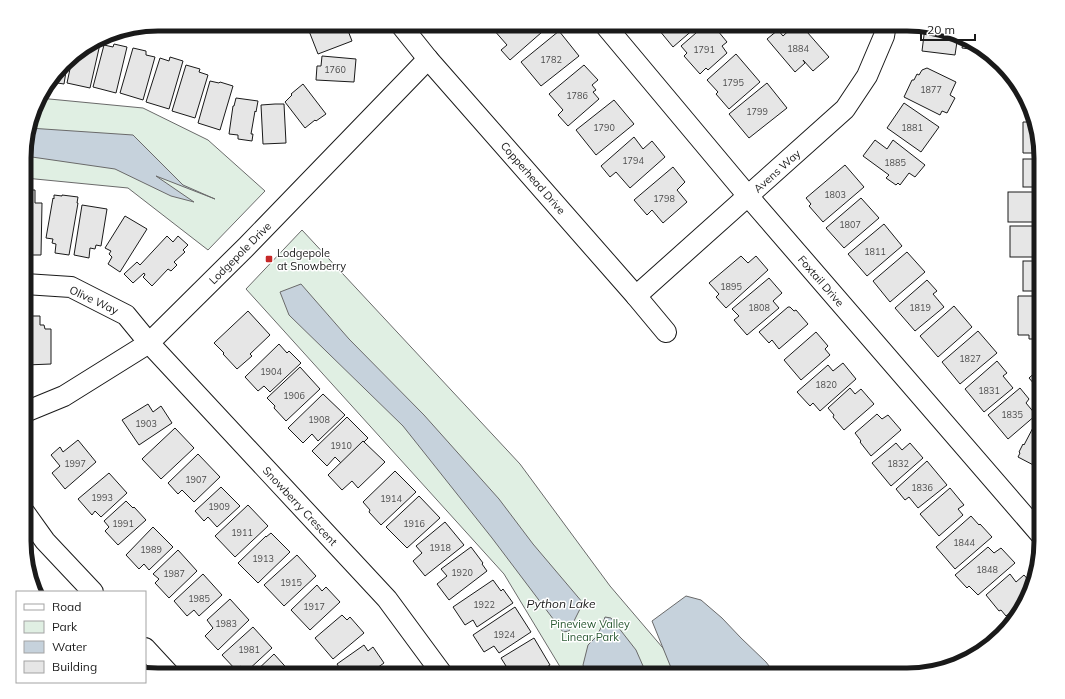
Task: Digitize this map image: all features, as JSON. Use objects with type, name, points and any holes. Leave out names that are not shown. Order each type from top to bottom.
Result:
[{"type":"street","name":"Copperhead Drive","points":[[406,31],[428,59],[666,332]]},
{"type":"street","name":"Foxtail Drive","points":[[610,31],[748,196],[1034,527]]},
{"type":"street","name":"Avens Way","points":[[636,296],[845,109],[867,76],[885,31]]},
{"type":"street","name":"Lodgepole Drive","points":[[31,410],[64,396],[149,343],[247,246],[428,59]]},
{"type":"street","name":"Olive Way","points":[[31,284],[71,287],[126,315],[149,343]]},
{"type":"street","name":"Snowberry Crescent","points":[[149,343],[387,599],[438,668]]},
{"type":"street","points":[[31,522],[45,541],[92,591]]},
{"type":"street","points":[[146,649],[164,668]]},
{"type":"green space","points":[[46,99],[143,108],[208,140],[265,191],[208,250],[128,188],[31,179],[32,142],[35,125]]},
{"type":"green space","name":"Pineview Valley Linear Park","points":[[302,230],[520,464],[610,586],[680,668],[561,668],[504,574],[246,289]]},
{"type":"water","points":[[34,128],[133,135],[183,185],[215,199],[156,176],[194,202],[171,196],[115,169],[31,157]]},
{"type":"water","name":"Python Lake","points":[[301,284],[349,339],[424,415],[499,499],[533,544],[583,603],[569,631],[563,632],[492,538],[403,426],[289,315],[280,292]]},
{"type":"water","points":[[686,596],[701,600],[722,618],[771,668],[671,668],[652,621]]},
{"type":"water","name":"Python Lake","points":[[605,617],[611,618],[636,650],[644,668],[584,668],[583,665],[588,645],[596,637]]},
{"type":"building","points":[[309,31],[348,31],[352,41],[318,54]]},
{"type":"building","points":[[495,31],[542,32],[510,60],[501,50],[507,45]]},
{"type":"building","points":[[559,31],[579,56],[541,86],[521,62]]},
{"type":"building","points":[[660,31],[692,31],[673,47]]},
{"type":"building","points":[[698,31],[718,31],[727,42],[722,46],[727,53],[708,70],[706,68],[700,74],[684,56],[687,53],[681,46]]},
{"type":"building","points":[[777,31],[779,31],[783,36],[788,31],[806,31],[829,57],[813,71],[803,60],[805,63],[795,72],[767,39]]},
{"type":"building","points":[[924,32],[940,35],[957,42],[955,55],[922,51]]},
{"type":"building","points":[[114,44],[127,47],[116,93],[93,87],[104,45],[113,47]]},
{"type":"building","points":[[100,45],[90,88],[67,83],[71,66],[81,57]]},
{"type":"building","points":[[963,45],[972,49],[962,48]]},
{"type":"building","points":[[133,48],[146,51],[146,55],[155,57],[143,100],[120,93]]},
{"type":"building","points":[[736,54],[760,82],[729,109],[716,94],[718,92],[707,80]]},
{"type":"building","points":[[322,56],[356,59],[354,82],[316,80],[317,66],[321,66]]},
{"type":"building","points":[[170,57],[183,61],[169,109],[146,102],[160,58],[169,61]]},
{"type":"building","points":[[186,65],[200,69],[199,72],[208,75],[195,118],[172,111]]},
{"type":"building","points":[[584,65],[598,80],[592,85],[596,90],[593,92],[599,99],[568,126],[558,115],[563,110],[549,94]]},
{"type":"building","points":[[927,68],[956,82],[950,95],[955,98],[947,113],[942,111],[940,115],[904,97],[912,80],[914,80],[917,74],[919,75],[922,70]]},
{"type":"building","points":[[66,71],[64,84],[56,83]]},
{"type":"building","points":[[210,81],[233,86],[220,130],[198,123]]},
{"type":"building","points":[[767,83],[787,108],[749,138],[729,114]]},
{"type":"building","points":[[303,84],[326,114],[305,128],[285,102],[292,95],[291,94]]},
{"type":"building","points":[[236,98],[258,101],[251,134],[253,134],[252,141],[238,139],[238,135],[229,134],[233,106]]},
{"type":"building","points":[[614,100],[634,124],[596,155],[576,130]]},
{"type":"building","points":[[904,103],[939,127],[921,152],[887,128]]},
{"type":"building","points":[[284,104],[286,143],[263,144],[261,105]]},
{"type":"building","points":[[1023,122],[1028,122],[1032,134],[1034,153],[1023,153]]},
{"type":"building","points":[[634,137],[643,149],[652,141],[665,157],[630,188],[616,172],[610,177],[601,166]]},
{"type":"building","points":[[875,140],[887,149],[893,140],[925,165],[915,177],[909,173],[900,185],[898,183],[896,185],[886,178],[889,175],[863,156]]},
{"type":"building","points":[[1023,159],[1034,159],[1034,187],[1023,187]]},
{"type":"building","points":[[845,165],[864,187],[823,222],[809,206],[811,204],[806,198]]},
{"type":"building","points":[[673,167],[685,182],[677,190],[687,202],[663,223],[652,210],[647,215],[634,200]]},
{"type":"building","points":[[31,190],[35,190],[35,203],[42,203],[41,255],[31,255]]},
{"type":"building","points":[[1008,192],[1034,192],[1034,222],[1008,222]]},
{"type":"building","points":[[54,195],[78,197],[69,255],[55,253],[56,244],[52,243],[53,239],[46,238]]},
{"type":"building","points":[[861,198],[879,218],[844,248],[826,228]]},
{"type":"building","points":[[82,205],[107,209],[101,246],[96,245],[95,249],[90,248],[89,258],[74,255]]},
{"type":"building","points":[[125,216],[147,229],[120,272],[108,264],[112,257],[109,254],[111,251],[105,248]]},
{"type":"building","points":[[884,224],[902,246],[867,276],[848,254]]},
{"type":"building","points":[[1010,226],[1034,226],[1034,257],[1010,257]]},
{"type":"building","points":[[167,236],[173,242],[178,236],[188,245],[183,250],[185,252],[174,262],[177,265],[171,271],[168,269],[152,286],[143,277],[145,275],[144,273],[133,283],[124,274],[137,262],[140,265]]},
{"type":"building","points":[[907,252],[925,272],[890,302],[873,281]]},
{"type":"building","points":[[741,256],[748,263],[756,256],[768,270],[726,308],[716,297],[719,294],[709,283]]},
{"type":"building","points":[[1023,261],[1034,261],[1034,291],[1023,291]]},
{"type":"building","points":[[769,278],[782,293],[773,301],[779,308],[747,335],[734,320],[739,316],[732,309]]},
{"type":"building","points":[[927,280],[937,291],[933,294],[944,307],[915,331],[895,308]]},
{"type":"building","points":[[1018,296],[1034,296],[1034,339],[1029,339],[1029,335],[1018,335]]},
{"type":"building","points":[[954,306],[972,327],[938,357],[920,336]]},
{"type":"building","points":[[788,307],[794,311],[796,310],[808,324],[779,349],[772,340],[769,343],[759,332]]},
{"type":"building","points":[[248,311],[270,335],[250,354],[252,356],[237,369],[214,343]]},
{"type":"building","points":[[31,316],[40,316],[40,325],[44,325],[45,329],[51,329],[51,364],[31,365]]},
{"type":"building","points":[[978,331],[997,353],[960,384],[942,362]]},
{"type":"building","points":[[816,332],[828,346],[825,349],[830,355],[801,380],[784,360]]},
{"type":"building","points":[[279,344],[287,353],[289,351],[301,363],[270,392],[264,386],[258,391],[245,377]]},
{"type":"building","points":[[997,361],[1007,373],[1003,376],[1013,388],[984,412],[965,389]]},
{"type":"building","points":[[843,363],[856,379],[820,411],[813,403],[810,406],[797,392],[828,365],[833,371]]},
{"type":"building","points":[[300,367],[320,389],[286,421],[267,398]]},
{"type":"building","points":[[1034,373],[1034,384],[1029,378]]},
{"type":"building","points":[[850,388],[855,394],[861,389],[874,404],[844,430],[833,417],[834,415],[828,408]]},
{"type":"building","points":[[1020,388],[1029,399],[1026,403],[1034,413],[1034,417],[1008,439],[988,415]]},
{"type":"building","points":[[323,394],[345,415],[318,441],[312,434],[303,443],[288,428]]},
{"type":"building","points":[[148,404],[153,412],[161,406],[172,423],[139,445],[122,420]]},
{"type":"building","points":[[877,414],[882,419],[888,415],[901,430],[871,456],[855,433]]},
{"type":"building","points":[[347,417],[368,438],[342,464],[335,457],[327,466],[312,451]]},
{"type":"building","points":[[1034,426],[1034,465],[1018,457],[1023,444],[1024,445]]},
{"type":"building","points":[[175,428],[194,448],[161,479],[142,459]]},
{"type":"building","points":[[78,440],[96,462],[65,489],[52,473],[60,466],[51,455],[60,447],[63,452]]},
{"type":"building","points":[[363,441],[385,462],[358,488],[352,481],[342,490],[328,475]]},
{"type":"building","points":[[896,443],[902,450],[910,443],[923,458],[891,486],[872,463]]},
{"type":"building","points":[[198,454],[220,477],[194,502],[182,490],[178,494],[168,483]]},
{"type":"building","points":[[927,461],[947,485],[918,508],[909,497],[905,500],[896,489]]},
{"type":"building","points":[[395,471],[416,492],[381,525],[369,512],[370,510],[363,502]]},
{"type":"building","points":[[109,473],[127,493],[101,517],[95,511],[92,515],[78,499]]},
{"type":"building","points":[[221,487],[240,506],[217,527],[208,517],[204,521],[195,511]]},
{"type":"building","points":[[950,488],[964,505],[958,509],[963,515],[939,536],[920,514]]},
{"type":"building","points":[[419,496],[440,518],[407,548],[386,527]]},
{"type":"building","points":[[126,501],[146,520],[118,545],[105,531],[109,527],[104,521]]},
{"type":"building","points":[[248,505],[268,526],[235,557],[215,536]]},
{"type":"building","points":[[971,516],[992,537],[955,569],[936,547]]},
{"type":"building","points":[[445,522],[464,545],[425,576],[413,561],[422,553],[416,546]]},
{"type":"building","points":[[153,527],[173,547],[149,570],[144,564],[139,569],[126,555]]},
{"type":"building","points":[[271,533],[290,552],[258,583],[238,563]]},
{"type":"building","points":[[471,547],[487,571],[449,600],[437,584],[447,576],[441,569]]},
{"type":"building","points":[[988,547],[994,553],[1001,548],[1015,563],[978,595],[969,586],[967,588],[955,575]]},
{"type":"building","points":[[178,550],[197,571],[169,598],[155,583],[159,579],[153,574]]},
{"type":"building","points":[[297,555],[316,576],[284,606],[264,585]]},
{"type":"building","points":[[203,574],[222,595],[199,616],[194,610],[187,616],[174,601]]},
{"type":"building","points":[[1010,574],[1016,582],[1024,575],[1028,579],[1021,597],[1014,610],[1006,616],[1001,610],[999,611],[986,595]]},
{"type":"building","points":[[493,580],[501,591],[503,589],[513,603],[477,627],[473,620],[465,625],[453,607]]},
{"type":"building","points":[[317,585],[322,591],[326,587],[340,602],[310,630],[291,610]]},
{"type":"building","points":[[230,599],[249,620],[218,650],[205,636],[213,628],[207,620]]},
{"type":"building","points":[[515,607],[531,632],[499,653],[494,646],[484,652],[473,635]]},
{"type":"building","points":[[342,615],[347,620],[350,617],[364,633],[333,659],[315,638]]},
{"type":"building","points":[[253,627],[272,648],[250,668],[243,668],[241,666],[238,668],[234,668],[222,655]]},
{"type":"building","points":[[534,638],[550,665],[545,668],[502,668],[506,666],[501,658]]},
{"type":"building","points":[[364,645],[368,651],[373,647],[384,663],[377,668],[340,668],[337,664]]},
{"type":"building","points":[[274,654],[287,668],[259,668]]},
{"type":"place","name":"Lodgepole at Snowberry","points":[[269,259]]}]
